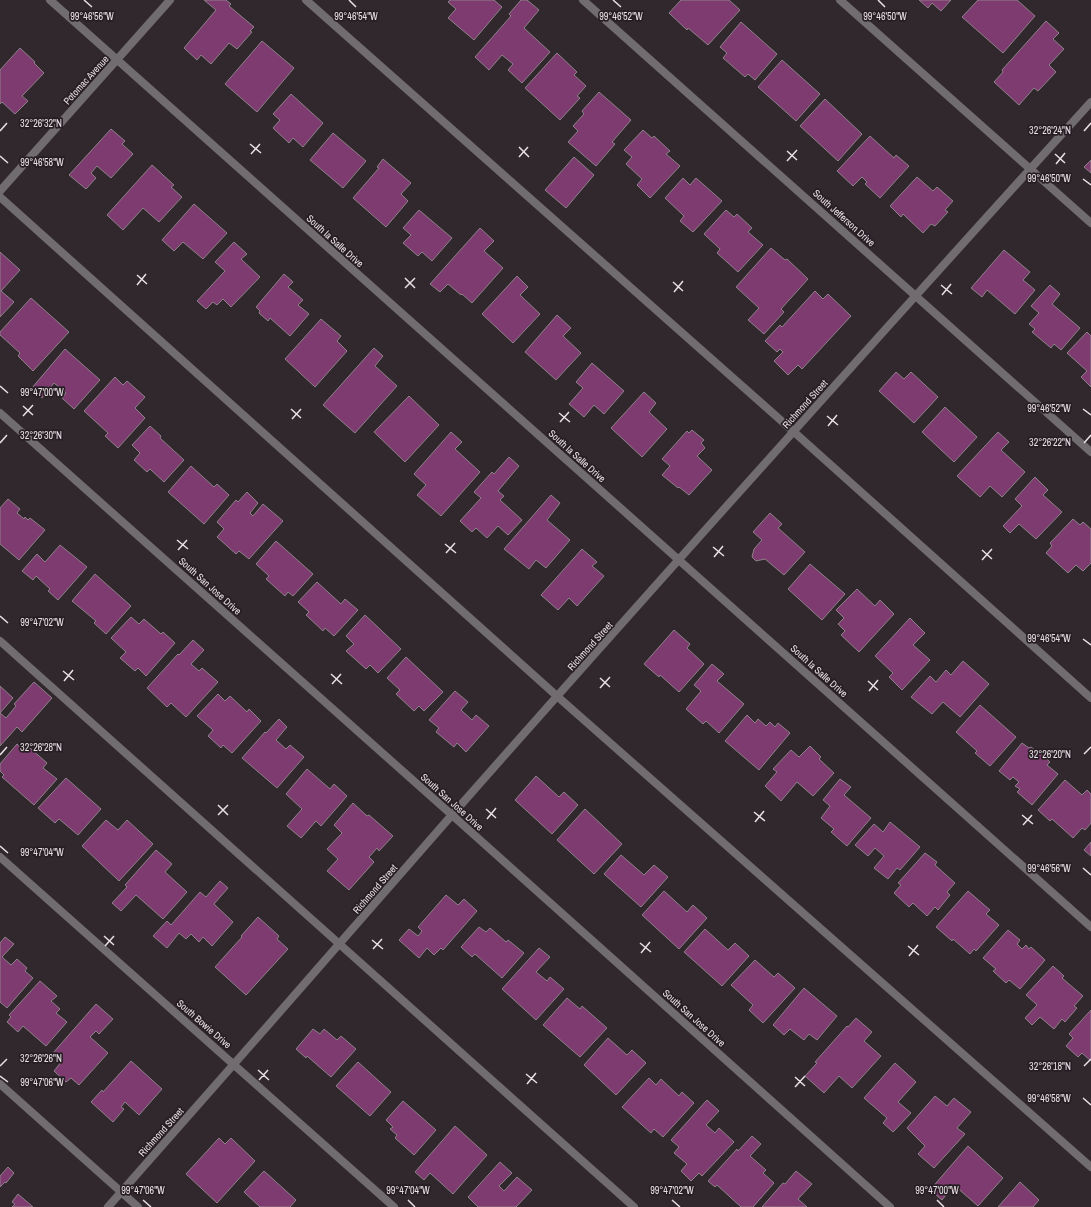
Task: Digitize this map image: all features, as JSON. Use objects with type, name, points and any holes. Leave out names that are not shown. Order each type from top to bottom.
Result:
[{"type":"street","name":"South la Salle Drive","points":[[50,0],[1091,927]]},
{"type":"street","name":"Potomac Avenue","points":[[0,191],[170,0]]},
{"type":"street","points":[[306,0],[794,432],[1091,698]]},
{"type":"street","name":"South Jefferson Drive","points":[[583,0],[1091,452]]},
{"type":"street","points":[[840,0],[1091,223]]},
{"type":"street","name":"Richmond Street","points":[[108,1207],[452,815],[1091,102]]},
{"type":"street","points":[[0,197],[558,697],[1091,1167]]},
{"type":"street","name":"South San Jose Drive","points":[[0,413],[890,1207]]},
{"type":"street","points":[[0,641],[634,1207]]},
{"type":"street","name":"South Bowie Drive","points":[[0,857],[235,1064],[394,1207]]},
{"type":"street","points":[[0,1084],[138,1207]]},
{"type":"building","points":[[204,0],[226,0],[231,4],[229,6],[254,27],[250,31],[252,32],[237,49],[229,43],[211,64],[201,55],[197,60],[184,48],[216,10]]},
{"type":"building","points":[[450,0],[494,0],[502,7],[474,40],[448,18],[456,9],[448,2]]},
{"type":"building","points":[[521,0],[527,0],[539,10],[524,28],[550,52],[522,83],[508,70],[513,64],[502,55],[489,70],[475,57],[511,16],[509,14]]},
{"type":"building","points":[[681,0],[729,0],[740,10],[708,45],[688,28],[687,30],[669,13]]},
{"type":"building","points":[[919,0],[951,0],[941,11],[932,3],[928,8]]},
{"type":"building","points":[[978,0],[1017,0],[1035,16],[1003,53],[962,17]]},
{"type":"building","points":[[1046,21],[1059,33],[1053,39],[1064,49],[1049,65],[1056,72],[1038,91],[1034,88],[1019,105],[994,82],[1003,72],[1002,70]]},
{"type":"building","points":[[741,22],[777,54],[755,80],[748,74],[745,77],[723,58],[727,53],[720,47]]},
{"type":"building","points":[[262,41],[294,68],[257,112],[225,84]]},
{"type":"building","points":[[20,48],[44,73],[22,96],[28,101],[15,114],[2,102],[0,104],[0,70]]},
{"type":"building","points":[[557,53],[577,72],[574,75],[586,86],[577,96],[580,98],[560,120],[525,88]]},
{"type":"building","points":[[782,60],[820,94],[796,121],[758,87]]},
{"type":"building","points":[[599,92],[631,120],[612,142],[615,144],[596,166],[568,142],[578,131],[573,126],[584,114],[582,111]]},
{"type":"building","points":[[291,94],[323,123],[303,147],[293,138],[289,143],[273,128],[280,120],[273,114]]},
{"type":"building","points":[[825,99],[862,134],[838,161],[800,126]]},
{"type":"building","points":[[111,129],[125,141],[122,144],[133,154],[111,178],[97,166],[91,173],[96,178],[86,189],[69,175]]},
{"type":"building","points":[[643,130],[652,138],[654,136],[670,151],[666,154],[680,166],[650,198],[637,185],[642,179],[626,164],[632,157],[624,150]]},
{"type":"building","points":[[333,133],[366,161],[343,188],[310,160]]},
{"type":"building","points":[[870,136],[894,158],[896,155],[909,166],[880,198],[865,184],[867,182],[862,177],[853,186],[837,171]]},
{"type":"building","points":[[574,157],[594,175],[566,208],[545,190]]},
{"type":"building","points":[[383,159],[411,183],[401,194],[408,201],[386,227],[353,198],[379,168],[377,167]]},
{"type":"building","points":[[1091,160],[1091,173],[1084,167]]},
{"type":"building","points":[[152,165],[174,185],[171,187],[182,197],[159,222],[143,208],[123,230],[107,215]]},
{"type":"building","points":[[917,177],[933,191],[937,187],[953,201],[945,210],[948,212],[935,226],[931,224],[923,233],[903,214],[901,217],[890,206]]},
{"type":"building","points":[[683,178],[690,185],[696,178],[722,201],[693,232],[680,221],[684,216],[665,198]]},
{"type":"building","points":[[194,204],[227,233],[203,259],[183,242],[174,251],[162,240]]},
{"type":"building","points":[[419,210],[452,238],[432,261],[422,252],[418,256],[403,243],[411,235],[403,228]]},
{"type":"building","points":[[726,210],[734,217],[737,214],[752,228],[748,232],[763,245],[738,272],[717,253],[720,249],[704,234]]},
{"type":"building","points":[[480,228],[494,241],[484,251],[503,268],[472,303],[448,284],[440,292],[430,284]]},
{"type":"building","points":[[234,242],[247,254],[241,259],[260,277],[231,307],[223,299],[217,305],[213,302],[206,309],[197,301],[225,271],[215,262]]},
{"type":"building","points":[[771,248],[785,260],[787,259],[808,279],[781,309],[784,312],[764,334],[748,320],[759,308],[736,287]]},
{"type":"building","points":[[1004,250],[1030,272],[1023,280],[1035,290],[1015,314],[987,290],[982,297],[971,288]]},
{"type":"building","points":[[0,252],[20,270],[1,291],[14,302],[0,317]]},
{"type":"building","points":[[284,274],[293,282],[288,287],[303,300],[298,305],[309,314],[290,336],[270,318],[268,321],[259,313],[260,311],[256,307]]},
{"type":"building","points":[[517,276],[528,287],[520,295],[540,314],[513,343],[482,314]]},
{"type":"building","points":[[1050,285],[1060,294],[1052,304],[1080,328],[1061,350],[1054,344],[1051,348],[1032,332],[1035,329],[1029,324],[1039,313],[1031,306]]},
{"type":"building","points":[[815,291],[823,299],[828,294],[851,316],[802,369],[798,365],[788,375],[774,361],[783,352],[780,349],[777,352],[765,341],[780,325],[782,327]]},
{"type":"building","points":[[31,298],[69,332],[33,371],[18,356],[20,353],[0,335],[0,332]]},
{"type":"building","points":[[557,315],[571,328],[563,336],[581,353],[556,380],[525,352]]},
{"type":"building","points":[[321,319],[341,336],[337,341],[347,351],[315,387],[285,359]]},
{"type":"building","points":[[1087,332],[1091,336],[1091,387],[1081,377],[1087,371],[1067,353]]},
{"type":"building","points":[[374,348],[383,356],[375,366],[397,386],[355,433],[323,405]]},
{"type":"building","points":[[65,349],[100,380],[74,409],[62,398],[66,393],[54,383],[42,398],[31,389]]},
{"type":"building","points":[[592,363],[624,391],[604,414],[594,405],[584,417],[569,404],[583,388],[576,382]]},
{"type":"building","points":[[896,372],[904,379],[911,372],[938,397],[914,423],[879,391]]},
{"type":"building","points":[[115,377],[123,385],[127,381],[145,397],[135,408],[145,418],[118,448],[105,436],[108,433],[84,411]]},
{"type":"building","points":[[644,392],[656,403],[649,412],[667,429],[642,457],[611,428]]},
{"type":"building","points":[[409,396],[439,425],[405,462],[374,432]]},
{"type":"building","points":[[945,407],[977,437],[954,462],[922,432]]},
{"type":"building","points":[[150,426],[161,436],[160,438],[184,460],[164,482],[150,469],[147,472],[134,460],[140,453],[132,445]]},
{"type":"building","points":[[692,430],[704,440],[701,443],[705,448],[697,456],[712,470],[689,495],[662,475],[670,466],[662,459],[687,431],[689,433]]},
{"type":"building","points":[[451,432],[462,442],[455,449],[480,472],[441,516],[417,495],[426,485],[414,474]]},
{"type":"building","points":[[998,432],[1009,442],[1001,450],[1025,472],[1002,497],[990,486],[980,497],[957,476]]},
{"type":"building","points":[[509,457],[519,466],[498,491],[504,496],[500,500],[522,520],[508,535],[498,526],[487,538],[476,528],[472,532],[460,521],[481,498],[474,492],[492,472],[494,474]]},
{"type":"building","points":[[191,466],[214,487],[217,484],[229,495],[204,524],[168,492]]},
{"type":"building","points":[[1035,477],[1048,490],[1043,495],[1062,512],[1036,539],[1019,524],[1010,533],[1003,526],[1022,506],[1015,499]]},
{"type":"building","points":[[247,492],[258,503],[250,513],[253,516],[263,504],[283,521],[249,559],[239,551],[236,554],[217,537],[224,529],[217,522],[236,500],[238,502]]},
{"type":"building","points":[[551,495],[560,503],[547,520],[570,540],[546,568],[536,560],[529,569],[504,549]]},
{"type":"building","points":[[8,499],[20,509],[17,513],[24,519],[25,517],[28,520],[30,518],[45,530],[19,560],[0,544],[0,508]]},
{"type":"building","points":[[770,513],[782,524],[778,528],[805,552],[784,575],[765,559],[756,561],[752,557],[754,549],[762,540],[753,532]]},
{"type":"building","points":[[1073,519],[1080,525],[1083,522],[1091,529],[1091,563],[1083,571],[1076,565],[1068,573],[1046,553],[1052,546],[1050,543]]},
{"type":"building","points":[[276,541],[313,574],[293,596],[288,592],[285,596],[266,579],[269,576],[256,564]]},
{"type":"building","points":[[60,545],[87,567],[58,600],[48,591],[50,589],[36,576],[33,580],[22,571],[37,554],[45,562]]},
{"type":"building","points":[[582,549],[597,562],[592,566],[604,576],[577,606],[569,598],[558,610],[541,595]]},
{"type":"building","points":[[810,564],[845,594],[822,620],[788,589]]},
{"type":"building","points":[[95,574],[131,606],[106,634],[94,623],[96,621],[72,601]]},
{"type":"building","points":[[317,582],[341,604],[345,599],[358,610],[334,636],[325,628],[323,631],[306,615],[309,612],[298,602]]},
{"type":"building","points":[[857,589],[875,606],[880,600],[894,614],[859,652],[841,635],[845,631],[838,624],[844,618],[836,610]]},
{"type":"building","points":[[365,615],[401,649],[378,673],[370,665],[366,669],[346,651],[354,644],[346,636]]},
{"type":"building","points":[[131,617],[139,624],[144,619],[161,634],[163,632],[175,643],[146,676],[138,668],[135,671],[120,658],[126,652],[111,638]]},
{"type":"building","points":[[910,618],[925,633],[913,645],[930,660],[902,690],[889,677],[893,673],[875,656]]},
{"type":"building","points":[[674,630],[690,644],[687,648],[704,664],[679,692],[660,675],[659,677],[644,664]]},
{"type":"building","points":[[193,640],[204,650],[191,664],[199,671],[202,668],[218,682],[186,717],[171,703],[167,707],[147,688]]},
{"type":"building","points":[[406,657],[443,692],[424,711],[419,706],[414,711],[396,694],[400,690],[387,678]]},
{"type":"building","points":[[963,661],[989,684],[960,717],[943,702],[932,714],[911,697],[930,676],[936,682],[946,670],[951,675]]},
{"type":"building","points":[[712,664],[724,674],[717,681],[744,704],[719,733],[706,721],[703,724],[686,709],[701,691],[694,685]]},
{"type":"building","points":[[34,682],[52,698],[22,732],[17,727],[0,746],[0,713],[6,718],[16,706],[14,704]]},
{"type":"building","points":[[0,686],[13,698],[0,713]]},
{"type":"building","points":[[455,691],[468,702],[461,710],[472,720],[476,715],[489,726],[466,752],[457,743],[454,747],[436,732],[439,728],[429,720]]},
{"type":"building","points":[[218,694],[225,701],[230,696],[247,712],[249,709],[261,721],[232,753],[223,745],[221,748],[208,736],[213,730],[197,716]]},
{"type":"building","points":[[980,705],[1016,737],[990,766],[975,753],[977,751],[956,732]]},
{"type":"building","points":[[747,715],[755,723],[758,719],[766,726],[770,722],[775,727],[778,723],[790,733],[759,770],[725,741]]},
{"type":"building","points":[[279,719],[287,727],[276,740],[286,749],[290,745],[304,757],[277,788],[242,758],[265,732],[266,733]]},
{"type":"building","points":[[1022,743],[1036,751],[1034,753],[1035,754],[1038,751],[1050,762],[1047,765],[1058,774],[1032,805],[1017,792],[1020,789],[1015,786],[1019,782],[1013,777],[1010,780],[999,771]]},
{"type":"building","points":[[17,744],[26,752],[30,748],[47,763],[43,768],[57,779],[34,805],[2,777],[4,775],[0,771],[0,764]]},
{"type":"building","points":[[810,746],[821,757],[819,759],[834,773],[813,796],[797,782],[781,801],[765,786],[777,772],[773,769],[791,750],[799,757]]},
{"type":"building","points":[[307,769],[330,789],[334,784],[347,796],[321,826],[316,821],[301,838],[287,826],[302,809],[286,794]]},
{"type":"building","points":[[536,776],[559,797],[564,792],[578,805],[552,834],[515,800]]},
{"type":"building","points":[[66,778],[101,809],[78,835],[59,819],[55,823],[38,808]]},
{"type":"building","points":[[840,779],[851,787],[844,795],[871,818],[847,846],[831,832],[834,829],[821,818],[830,806],[823,800]]},
{"type":"building","points":[[1065,780],[1082,795],[1087,790],[1091,794],[1091,823],[1085,830],[1082,828],[1073,838],[1052,819],[1050,821],[1038,810]]},
{"type":"building","points":[[353,803],[393,836],[379,851],[377,848],[369,857],[374,862],[349,890],[327,871],[338,859],[327,849],[342,833],[334,825]]},
{"type":"building","points":[[585,809],[622,844],[594,874],[557,840]]},
{"type":"building","points":[[106,820],[118,830],[127,820],[153,844],[119,881],[82,846]]},
{"type":"building","points":[[890,822],[920,847],[900,870],[897,868],[888,879],[874,868],[884,856],[875,848],[868,856],[855,845],[874,824],[883,832]]},
{"type":"building","points":[[1091,842],[1091,856],[1084,850]]},
{"type":"building","points":[[156,850],[172,864],[165,872],[187,892],[163,919],[136,895],[121,911],[112,903],[127,887],[125,885]]},
{"type":"building","points":[[925,853],[937,862],[935,865],[955,883],[947,892],[950,895],[938,910],[935,907],[927,916],[913,903],[909,907],[894,893],[901,885],[898,883]]},
{"type":"building","points":[[621,855],[644,875],[654,865],[668,877],[641,907],[604,874]]},
{"type":"building","points":[[220,881],[228,888],[214,904],[233,922],[212,946],[203,937],[199,942],[191,934],[186,939],[179,933],[167,948],[153,936],[167,921],[171,925],[200,892],[206,897]]},
{"type":"building","points":[[664,891],[687,912],[693,905],[707,918],[679,949],[642,915]]},
{"type":"building","points":[[968,891],[990,910],[986,914],[999,925],[976,951],[974,949],[970,954],[936,927]]},
{"type":"building","points":[[446,895],[458,905],[464,899],[477,911],[443,950],[441,948],[434,955],[427,948],[419,958],[399,940],[409,929],[418,936],[422,931],[418,927]]},
{"type":"building","points":[[258,917],[279,936],[277,939],[288,949],[246,995],[215,967]]},
{"type":"building","points":[[479,927],[486,932],[490,928],[506,942],[508,940],[524,953],[502,978],[475,954],[472,957],[461,947]]},
{"type":"building","points":[[705,929],[728,950],[735,943],[749,956],[722,986],[684,952]]},
{"type":"building","points":[[1008,930],[1020,940],[1017,944],[1022,949],[1026,945],[1029,949],[1031,947],[1045,960],[1020,989],[1009,980],[1006,983],[993,971],[996,969],[983,958]]},
{"type":"building","points":[[5,937],[14,944],[2,957],[11,965],[17,959],[27,968],[25,971],[33,978],[7,1008],[0,1002],[0,943]]},
{"type":"building","points":[[539,948],[550,957],[536,972],[547,981],[550,977],[564,989],[536,1020],[502,989]]},
{"type":"building","points":[[755,960],[774,977],[778,973],[795,988],[763,1023],[749,1010],[753,1005],[731,985]]},
{"type":"building","points":[[1053,966],[1064,976],[1062,978],[1083,996],[1074,1006],[1077,1008],[1065,1022],[1062,1019],[1054,1029],[1040,1017],[1032,1025],[1025,1018],[1037,1005],[1026,995]]},
{"type":"building","points":[[40,981],[57,996],[51,1001],[60,1009],[56,1013],[67,1022],[46,1046],[23,1026],[18,1032],[7,1022],[11,1017],[9,1015]]},
{"type":"building","points":[[804,988],[837,1016],[817,1040],[809,1034],[804,1040],[790,1029],[784,1035],[773,1025]]},
{"type":"building","points":[[567,998],[580,1009],[582,1006],[607,1028],[580,1057],[543,1025]]},
{"type":"building","points":[[96,1004],[113,1019],[99,1034],[96,1031],[90,1037],[108,1053],[79,1085],[71,1078],[66,1082],[54,1071],[62,1061],[53,1053]]},
{"type":"building","points":[[1091,1010],[1091,1061],[1082,1053],[1078,1057],[1066,1046],[1073,1038],[1069,1034]]},
{"type":"building","points":[[856,1018],[872,1032],[864,1041],[881,1056],[852,1088],[839,1076],[824,1093],[805,1076],[817,1063],[815,1062]]},
{"type":"building","points":[[313,1029],[320,1034],[324,1029],[337,1040],[341,1036],[356,1049],[331,1077],[307,1056],[306,1058],[296,1049]]},
{"type":"building","points":[[608,1038],[627,1055],[632,1050],[646,1063],[616,1095],[584,1065]]},
{"type":"building","points":[[131,1061],[162,1089],[139,1115],[125,1102],[121,1107],[124,1109],[113,1122],[91,1102],[102,1090],[103,1092]]},
{"type":"building","points":[[358,1062],[391,1092],[370,1116],[336,1086]]},
{"type":"building","points":[[895,1063],[916,1082],[898,1102],[911,1113],[893,1132],[883,1123],[887,1118],[864,1098]]},
{"type":"building","points":[[649,1078],[656,1085],[661,1079],[679,1096],[682,1092],[694,1103],[663,1137],[654,1129],[651,1133],[622,1107]]},
{"type":"building","points":[[935,1096],[947,1106],[954,1098],[971,1112],[957,1128],[965,1134],[934,1168],[918,1154],[925,1146],[907,1128]]},
{"type":"building","points":[[707,1100],[719,1111],[706,1125],[715,1133],[719,1128],[734,1142],[702,1176],[699,1173],[691,1181],[681,1171],[687,1164],[674,1153],[679,1147],[671,1140]]},
{"type":"building","points":[[403,1101],[436,1130],[414,1155],[395,1138],[397,1135],[390,1129],[393,1127],[386,1120]]},
{"type":"building","points":[[455,1126],[487,1155],[453,1194],[430,1173],[424,1180],[415,1172]]},
{"type":"building","points":[[752,1136],[761,1144],[750,1156],[766,1170],[763,1173],[774,1183],[753,1207],[741,1207],[717,1185],[715,1187],[708,1181],[737,1149],[738,1151]]},
{"type":"building","points":[[219,1138],[225,1144],[231,1138],[255,1161],[217,1203],[186,1174]]},
{"type":"building","points":[[968,1146],[1003,1178],[978,1206],[954,1185],[942,1200],[930,1190]]},
{"type":"building","points":[[500,1162],[512,1173],[499,1186],[504,1191],[517,1177],[532,1190],[516,1207],[478,1207],[468,1197]]},
{"type":"building","points":[[8,1167],[14,1173],[6,1183],[5,1182],[0,1187],[0,1176]]},
{"type":"building","points":[[264,1171],[296,1200],[290,1207],[260,1207],[244,1192]]},
{"type":"building","points":[[796,1171],[812,1184],[798,1199],[807,1207],[762,1207],[783,1183],[785,1184]]},
{"type":"building","points":[[1020,1182],[1039,1200],[1033,1207],[998,1207]]},
{"type":"building","points":[[18,1194],[33,1207],[12,1207],[15,1204],[12,1202]]}]
